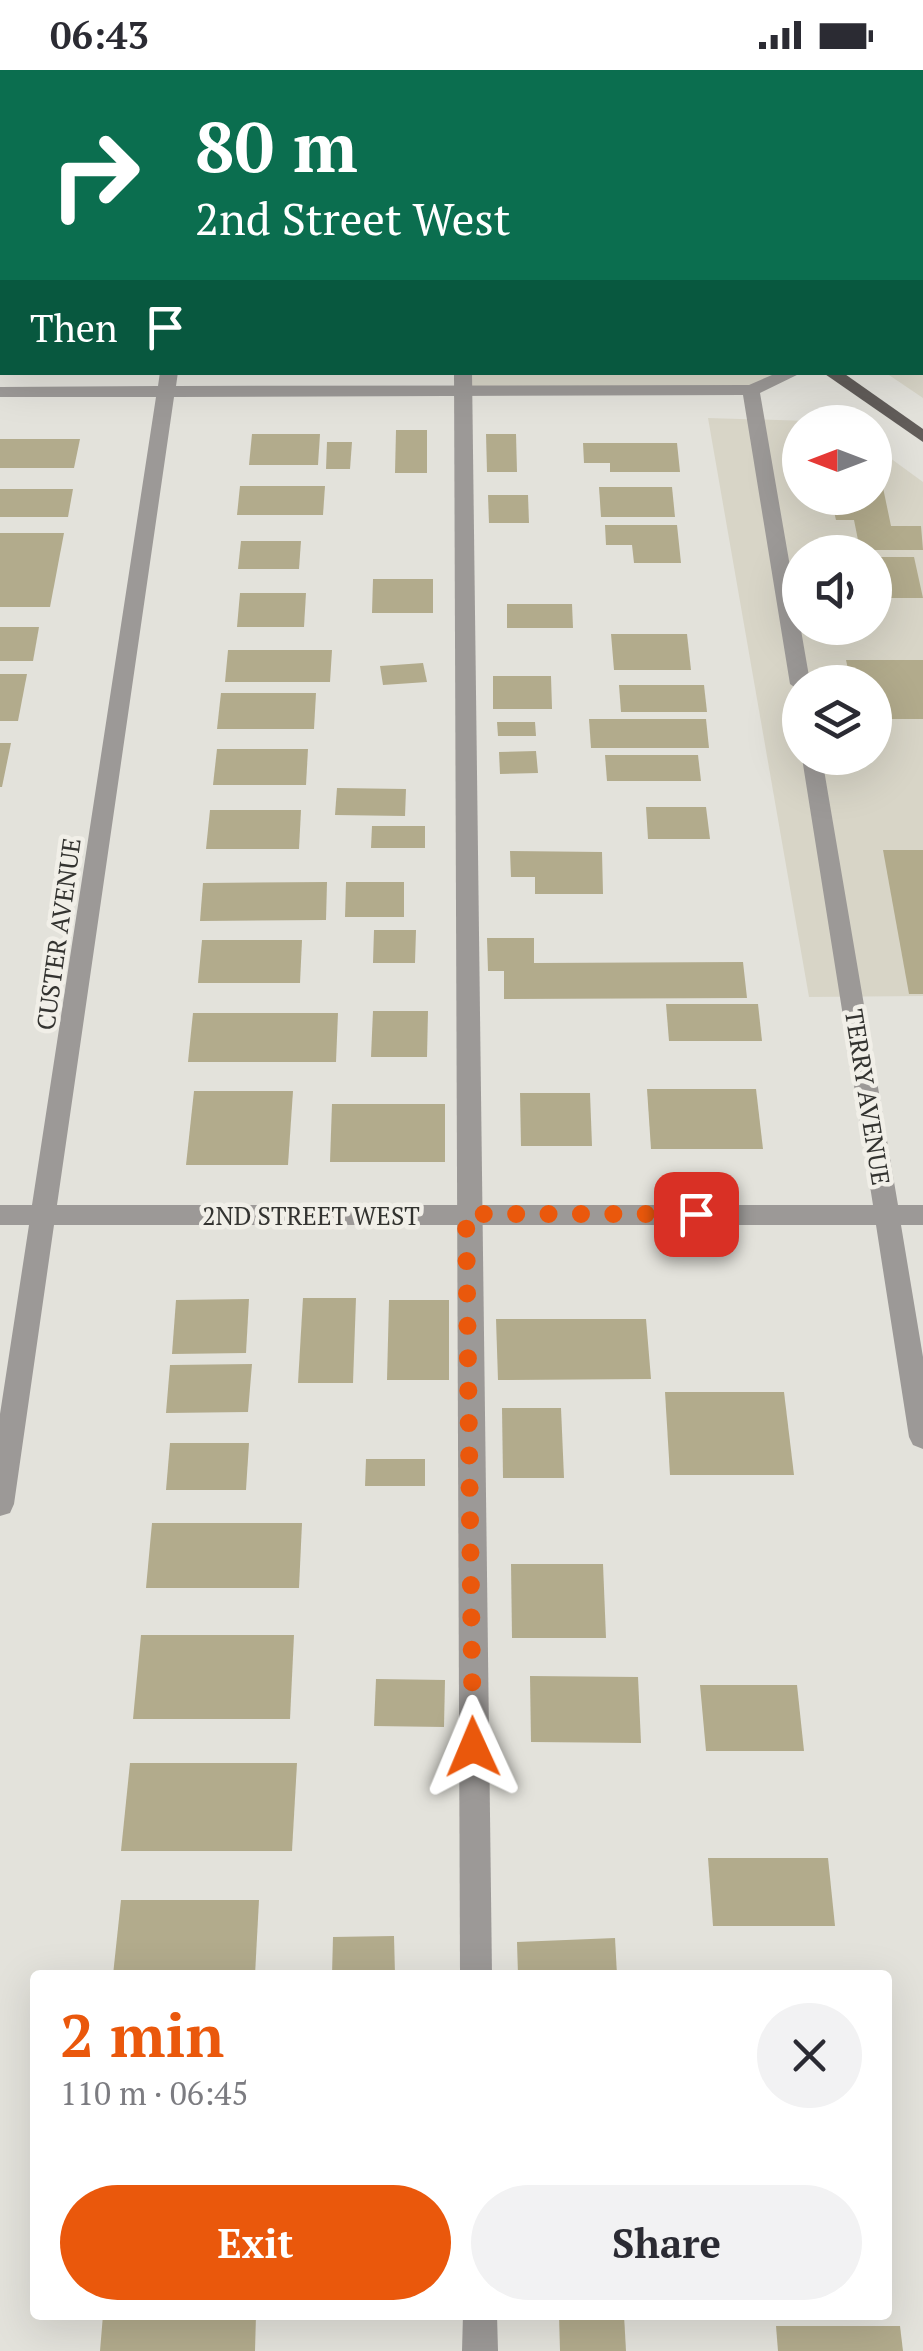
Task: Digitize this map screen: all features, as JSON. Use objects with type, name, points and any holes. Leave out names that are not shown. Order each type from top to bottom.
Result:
[{"type":"main road","points":[[834,375],[923,437]]},
{"type":"street","points":[[0,392],[168,382],[463,382],[751,390],[787,375]]},
{"type":"street","name":"CUSTER AVENUE","points":[[0,1504],[168,382]]},
{"type":"street","points":[[463,382],[466,1214],[476,1970]]},
{"type":"street","points":[[751,390],[797,665]]},
{"type":"street","name":"TERRY AVENUE","points":[[815,775],[923,1437]]},
{"type":"street","name":"2ND STREET WEST","points":[[0,1215],[923,1214]]},
{"type":"street","points":[[480,2320],[480,2351]]},
{"type":"shaded area","points":[[463,375],[790,375],[751,390],[463,391]]},
{"type":"shaded area","points":[[889,375],[923,375],[923,398]]},
{"type":"shaded area","points":[[708,418],[782,420],[782,515],[892,515],[892,459],[923,482],[923,996],[809,997]]},
{"type":"building","points":[[396,430],[427,430],[427,473],[395,473]]},
{"type":"building","points":[[252,434],[320,434],[318,465],[249,465]]},
{"type":"building","points":[[486,434],[516,434],[517,472],[487,472]]},
{"type":"building","points":[[0,439],[80,439],[74,468],[0,468]]},
{"type":"building","points":[[327,442],[352,442],[350,469],[326,469]]},
{"type":"building","points":[[583,443],[677,443],[680,472],[610,472],[610,463],[584,463]]},
{"type":"building","points":[[240,486],[325,486],[323,515],[237,515]]},
{"type":"building","points":[[599,487],[672,487],[675,517],[601,517]]},
{"type":"building","points":[[0,489],[73,489],[68,517],[0,517]]},
{"type":"building","points":[[488,495],[528,495],[529,523],[489,523]]},
{"type":"building","points":[[835,515],[889,515],[891,526],[921,526],[923,550],[892,550],[892,535],[857,535],[854,520],[836,520]]},
{"type":"building","points":[[605,525],[677,525],[681,563],[634,563],[632,545],[606,545]]},
{"type":"building","points":[[0,533],[64,533],[50,607],[0,607]]},
{"type":"building","points":[[241,541],[301,541],[299,569],[238,569]]},
{"type":"building","points":[[892,557],[914,557],[923,598],[892,598]]},
{"type":"building","points":[[373,579],[433,579],[433,613],[372,613]]},
{"type":"building","points":[[240,593],[306,593],[304,627],[237,627]]},
{"type":"building","points":[[507,604],[572,604],[573,628],[507,628]]},
{"type":"building","points":[[0,627],[39,627],[33,661],[0,661]]},
{"type":"building","points":[[611,634],[687,634],[691,670],[614,670]]},
{"type":"building","points":[[228,650],[332,650],[330,682],[225,682]]},
{"type":"building","points":[[846,660],[923,660],[923,719],[892,719],[892,665],[847,665]]},
{"type":"building","points":[[423,663],[427,682],[383,685],[380,666]]},
{"type":"building","points":[[0,674],[27,674],[18,721],[0,721]]},
{"type":"building","points":[[493,676],[551,676],[552,709],[493,709]]},
{"type":"building","points":[[619,685],[704,685],[707,712],[621,712]]},
{"type":"building","points":[[221,693],[316,693],[314,729],[217,729]]},
{"type":"building","points":[[589,719],[706,719],[709,748],[591,748]]},
{"type":"building","points":[[497,722],[535,722],[536,736],[498,736]]},
{"type":"building","points":[[0,743],[11,743],[2,787],[0,787]]},
{"type":"building","points":[[217,749],[308,749],[306,785],[213,785]]},
{"type":"building","points":[[536,751],[538,773],[500,774],[499,752]]},
{"type":"building","points":[[605,755],[698,755],[701,781],[607,781]]},
{"type":"building","points":[[337,788],[406,789],[405,816],[335,815]]},
{"type":"building","points":[[646,807],[706,807],[710,839],[648,839]]},
{"type":"building","points":[[210,810],[301,810],[299,849],[206,849]]},
{"type":"building","points":[[372,826],[425,826],[425,848],[371,848]]},
{"type":"building","points":[[883,850],[923,850],[923,994],[909,994]]},
{"type":"building","points":[[510,851],[602,852],[603,894],[535,894],[535,877],[511,877]]},
{"type":"building","points":[[327,882],[326,920],[200,921],[203,883]]},
{"type":"building","points":[[346,882],[404,882],[404,917],[345,917]]},
{"type":"building","points":[[374,930],[416,930],[415,963],[373,963]]},
{"type":"building","points":[[487,938],[534,938],[534,963],[743,962],[747,998],[504,999],[504,971],[488,971]]},
{"type":"building","points":[[202,940],[302,940],[300,983],[198,983]]},
{"type":"building","points":[[666,1004],[758,1004],[762,1041],[669,1041]]},
{"type":"building","points":[[373,1011],[428,1011],[427,1057],[371,1057]]},
{"type":"building","points":[[193,1013],[338,1013],[336,1062],[188,1062]]},
{"type":"building","points":[[647,1089],[756,1089],[763,1149],[651,1149]]},
{"type":"building","points":[[194,1091],[293,1091],[288,1165],[186,1165]]},
{"type":"building","points":[[520,1093],[590,1093],[592,1146],[521,1146]]},
{"type":"building","points":[[332,1104],[445,1104],[445,1162],[330,1162]]},
{"type":"building","points":[[303,1298],[356,1298],[353,1383],[298,1383]]},
{"type":"building","points":[[249,1299],[246,1353],[172,1354],[176,1300]]},
{"type":"building","points":[[389,1300],[449,1300],[449,1380],[387,1380]]},
{"type":"building","points":[[496,1319],[646,1319],[651,1379],[498,1380]]},
{"type":"building","points":[[252,1364],[248,1412],[166,1413],[170,1365]]},
{"type":"building","points":[[665,1392],[784,1392],[794,1475],[670,1475]]},
{"type":"building","points":[[502,1408],[561,1408],[564,1478],[503,1478]]},
{"type":"building","points":[[170,1443],[249,1443],[246,1490],[166,1490]]},
{"type":"building","points":[[366,1459],[425,1459],[425,1486],[365,1486]]},
{"type":"building","points":[[152,1523],[302,1523],[299,1588],[146,1588]]},
{"type":"building","points":[[511,1564],[603,1564],[606,1638],[512,1638]]},
{"type":"building","points":[[141,1635],[294,1635],[290,1719],[133,1719]]},
{"type":"building","points":[[530,1676],[638,1677],[641,1743],[531,1742]]},
{"type":"building","points":[[376,1679],[445,1680],[444,1727],[374,1726]]},
{"type":"building","points":[[700,1685],[797,1685],[804,1751],[706,1751]]},
{"type":"building","points":[[130,1763],[297,1763],[292,1851],[121,1851]]},
{"type":"building","points":[[708,1858],[828,1858],[835,1926],[713,1926]]},
{"type":"building","points":[[121,1900],[259,1900],[255,1970],[114,1970]]},
{"type":"building","points":[[394,1936],[395,1970],[332,1970],[333,1937]]},
{"type":"building","points":[[615,1938],[617,1970],[518,1970],[517,1942]]},
{"type":"building","points":[[103,2320],[256,2320],[255,2351],[100,2351]]},
{"type":"building","points":[[559,2320],[624,2320],[626,2351],[560,2351]]},
{"type":"building","points":[[776,2326],[900,2326],[903,2351],[778,2351]]},
{"type":"route","points":[[473,1747],[466,1214],[696,1214]]}]
